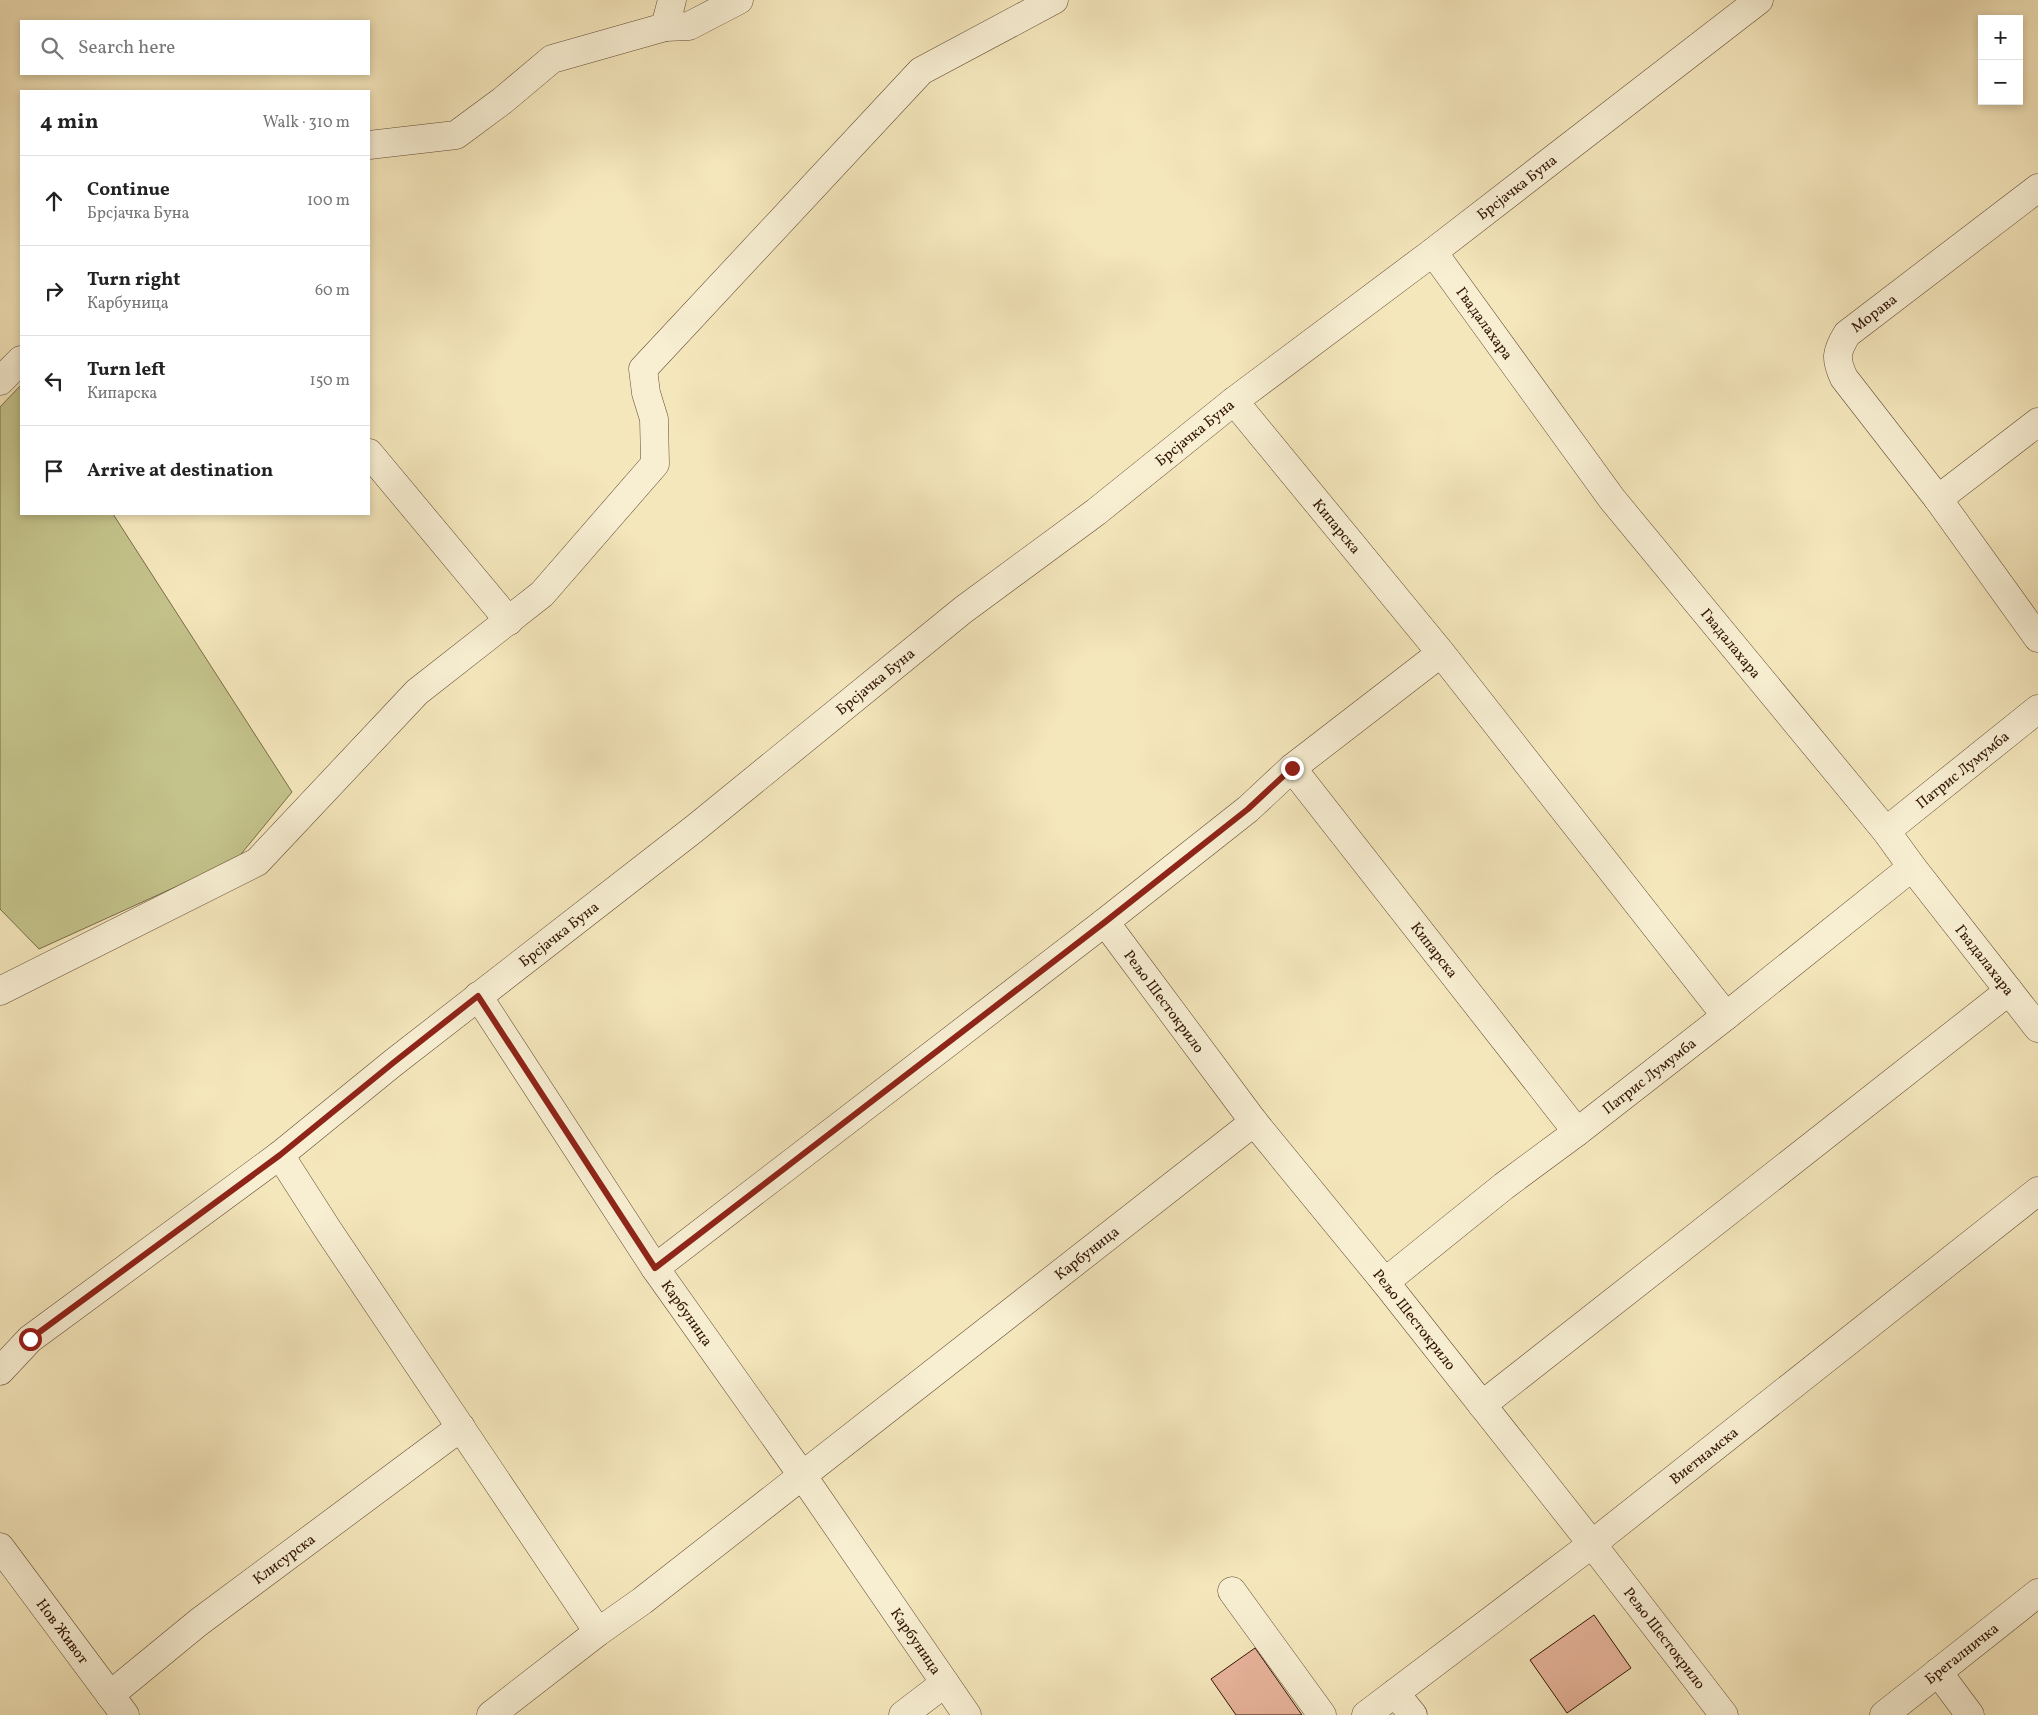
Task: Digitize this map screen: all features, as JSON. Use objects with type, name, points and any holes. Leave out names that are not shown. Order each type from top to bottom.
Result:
[{"type":"street","points":[[666,27],[672,0]]},
{"type":"street","points":[[370,145],[456,135],[502,101],[552,59],[666,27],[689,26],[739,0]]},
{"type":"street","points":[[0,991],[257,862],[417,692],[542,594],[655,464],[654,419],[646,393],[642,369],[921,71],[1054,0]]},
{"type":"street","name":"Брсјачка Буна","points":[[0,1371],[30,1339],[280,1155],[478,996],[694,829],[964,610],[1096,512],[1234,401],[1433,252],[1759,0]]},
{"type":"street","name":"Морава","points":[[2038,188],[1847,334],[1840,346],[1837,357],[1844,378],[1938,499],[2038,638]]},
{"type":"street","name":"Гвадалахара","points":[[1433,252],[1612,499],[1886,831],[2038,1028]]},
{"type":"street","points":[[0,381],[20,361]]},
{"type":"street","name":"Кипарска","points":[[1234,401],[1441,653],[1726,1016]]},
{"type":"street","points":[[1938,499],[2038,422]]},
{"type":"street","points":[[370,454],[509,621]]},
{"type":"street","points":[[655,1268],[1105,922],[1248,809],[1292,768],[1441,653]]},
{"type":"street","name":"Патрис Лумумба","points":[[1886,831],[2038,709]]},
{"type":"street","name":"Кипарска","points":[[1292,768],[1578,1132]]},
{"type":"street","name":"Патрис Лумумба","points":[[1385,1282],[1504,1186],[1578,1132],[1726,1016],[1912,867]]},
{"type":"street","name":"Рељо Шестокрило","points":[[1105,922],[1254,1122],[1385,1282],[1724,1715]]},
{"type":"street","points":[[1482,1405],[2009,991]]},
{"type":"street","name":"Карбуница","points":[[478,996],[655,1268],[967,1715]]},
{"type":"street","name":"Карбуница","points":[[491,1715],[598,1632],[642,1601],[1254,1122]]},
{"type":"street","points":[[280,1155],[598,1632]]},
{"type":"street","name":"Виетнамска","points":[[1366,1715],[1592,1544],[2038,1191]]},
{"type":"street","name":"Клисурска","points":[[118,1705],[199,1622],[461,1427]]},
{"type":"street","name":"Нов Живот","points":[[0,1547],[118,1705]]},
{"type":"street","points":[[1232,1591],[1322,1715]]},
{"type":"street","name":"Брегалничка","points":[[1884,1715],[2038,1593]]},
{"type":"street","points":[[1938,1672],[1970,1715]]},
{"type":"street","name":"Карбуница","points":[[903,1715],[945,1683]]},
{"type":"street","points":[[1395,1692],[1413,1715]]},
{"type":"shaded area","points":[[20,386],[20,515],[114,515],[292,792],[237,859],[39,949],[0,909],[0,407]]},
{"type":"building","points":[[1594,1615],[1631,1668],[1567,1713],[1530,1660]]},
{"type":"building","points":[[1255,1648],[1302,1715],[1236,1715],[1211,1679]]},
{"type":"route","points":[[30,1339],[280,1155],[478,996],[655,1268],[1105,922],[1248,809],[1292,768]]}]
